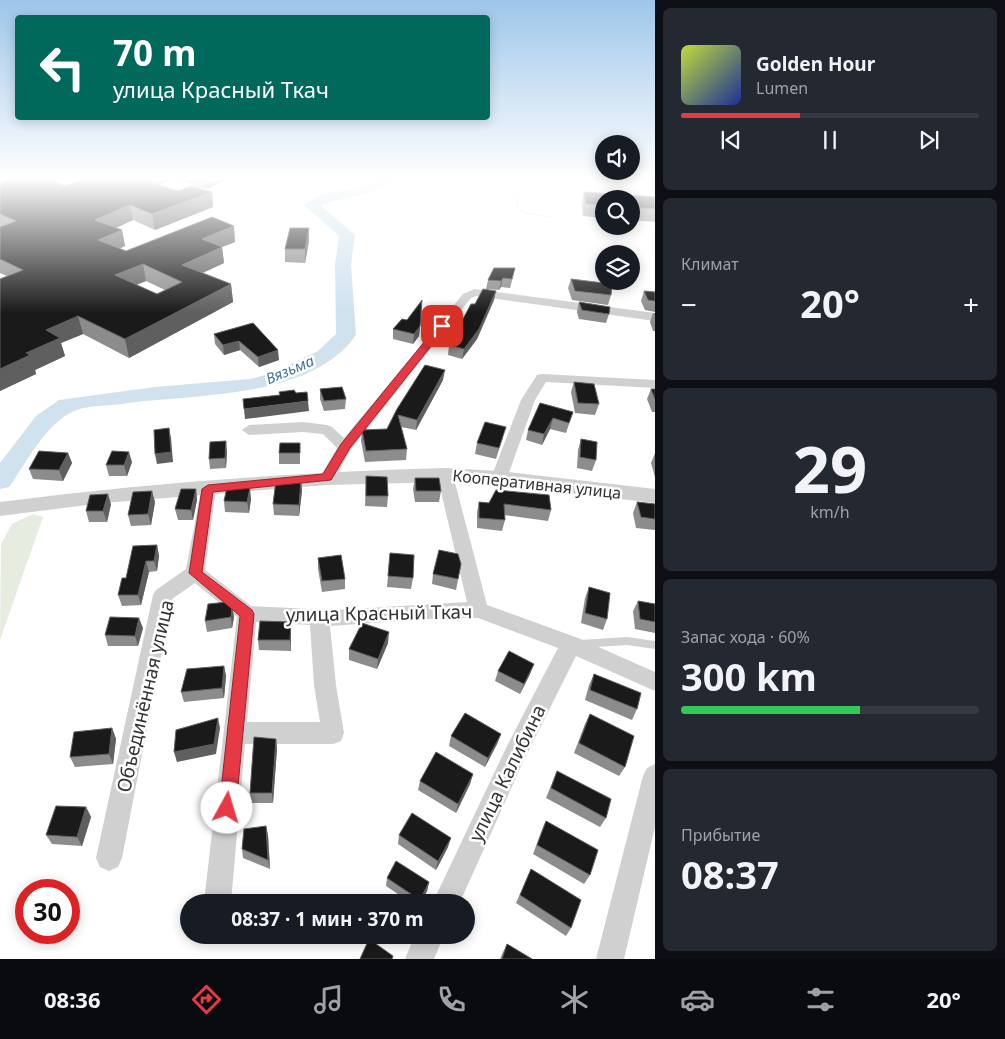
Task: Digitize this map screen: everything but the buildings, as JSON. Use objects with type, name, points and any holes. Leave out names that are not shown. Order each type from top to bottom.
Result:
[{"type":"street","points":[[327,478],[345,447],[467,296],[474,292],[655,316]]},
{"type":"street","points":[[499,478],[528,400],[542,378],[655,384]]},
{"type":"street","points":[[249,430],[303,427],[327,430],[345,447]]},
{"type":"street","points":[[444,475],[479,610]]},
{"type":"street","name":"Кооперативная улица","points":[[0,509],[102,496],[327,478],[444,475],[499,478],[655,496]]},
{"type":"street","points":[[208,489],[195,573],[247,614],[218,894]]},
{"type":"street","name":"Объединённая улица","points":[[109,858],[163,595],[195,573]]},
{"type":"street","name":"улица Красный Ткач","points":[[247,614],[319,618],[479,610],[571,644],[655,682]]},
{"type":"street","points":[[236,732],[333,733],[325,685],[319,618]]},
{"type":"street","name":"улица Калибина","points":[[450,894],[515,754],[571,644]]},
{"type":"street","points":[[610,959],[655,776]]},
{"type":"street","points":[[419,959],[426,944]]},
{"type":"lane","name":"улица Красный Ткач","points":[[571,644],[627,641],[655,645]]},
{"type":"shaded area","points":[[33,514],[43,517],[0,640],[1,544],[12,524]]},
{"type":"waterway","name":"Вязьма","points":[[0,481],[44,421],[67,405],[155,393],[251,385],[279,377],[325,355],[346,335],[343,264],[347,235],[332,223]]},
{"type":"route","points":[[227,808],[247,614],[195,573],[208,489],[327,478],[345,447],[442,326]]}]
